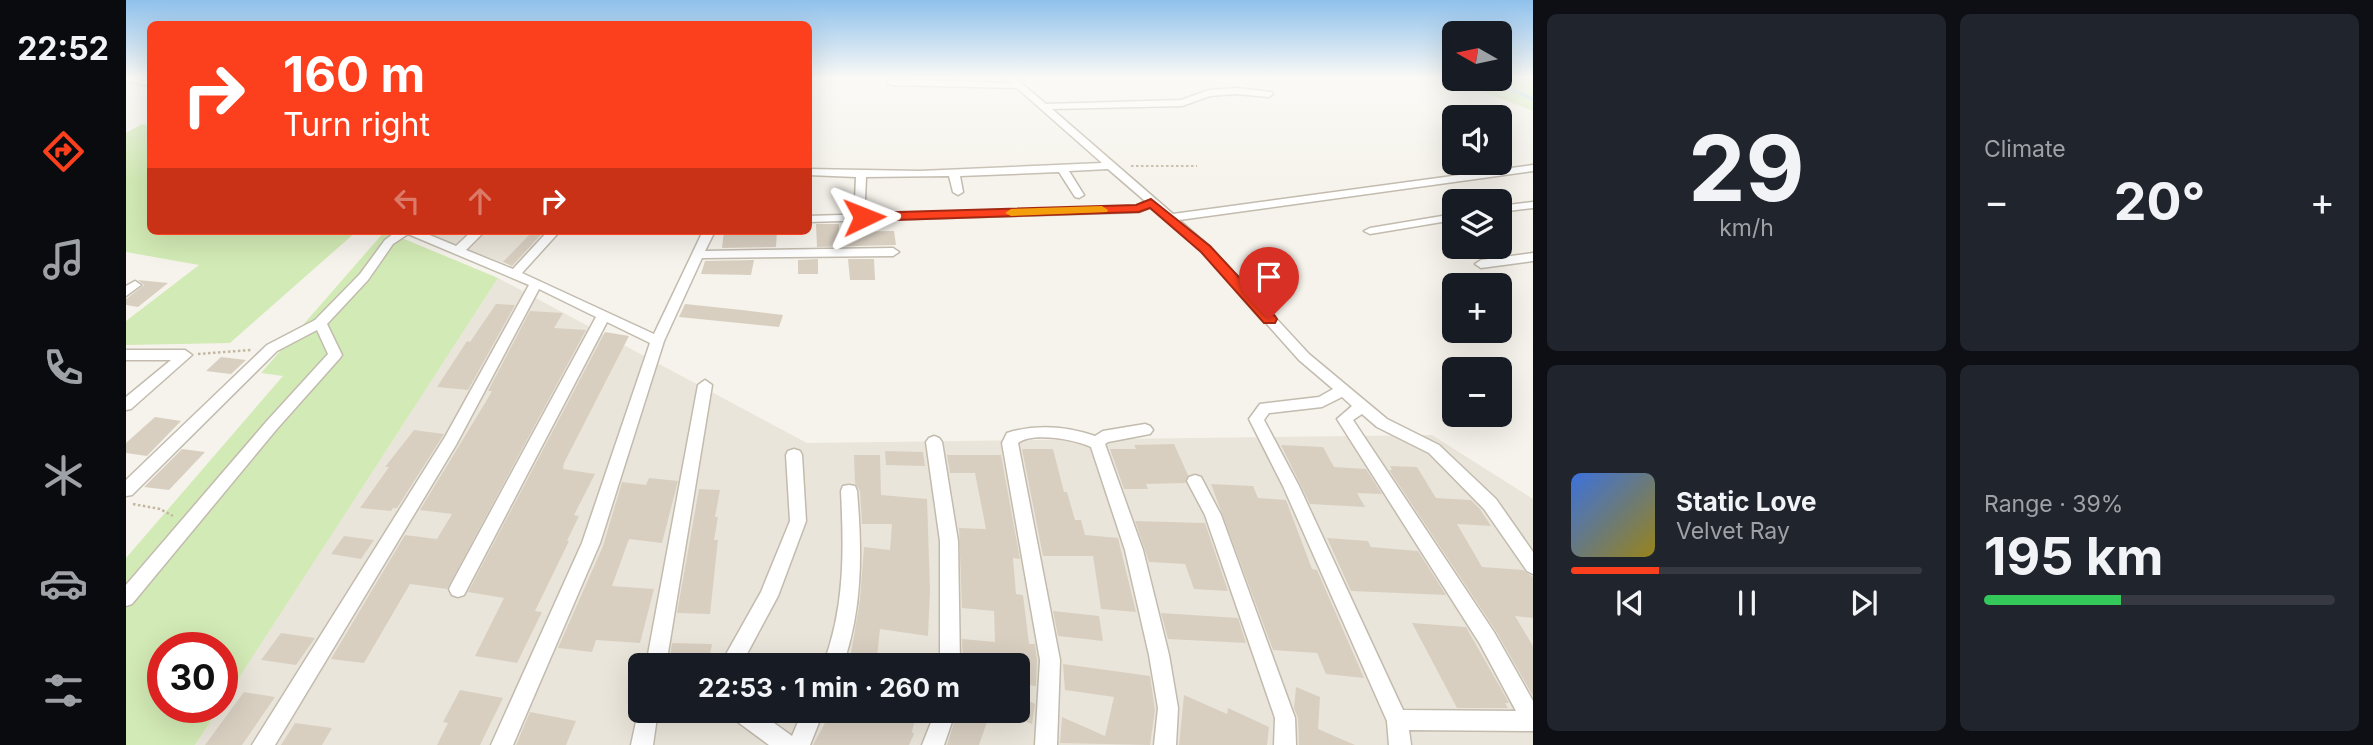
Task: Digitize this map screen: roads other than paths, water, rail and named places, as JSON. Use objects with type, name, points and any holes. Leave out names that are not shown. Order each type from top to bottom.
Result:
[{"type":"street","points":[[1050,112],[1108,166],[1206,249],[1304,357],[1382,423],[1434,449],[1490,504],[1533,566]]},
{"type":"street","points":[[812,172],[954,174],[1108,166]]},
{"type":"street","points":[[1062,168],[1079,195]]},
{"type":"street","points":[[1169,218],[1533,168]]},
{"type":"street","points":[[860,200],[861,174]]},
{"type":"street","points":[[954,174],[958,192]]},
{"type":"street","points":[[812,219],[1139,209],[1151,202]]},
{"type":"street","points":[[1512,208],[1533,205]]},
{"type":"street","points":[[1370,231],[1442,219]]},
{"type":"street","points":[[126,489],[272,348],[320,323],[365,277],[389,242],[404,235]]},
{"type":"street","points":[[422,235],[536,283],[657,341]]},
{"type":"street","points":[[459,250],[475,235]]},
{"type":"street","points":[[515,274],[550,235]]},
{"type":"street","points":[[502,745],[591,543],[657,341],[707,235]]},
{"type":"street","points":[[697,256],[892,252]]},
{"type":"street","points":[[1481,264],[1533,257]]},
{"type":"street","points":[[263,745],[451,441],[536,283]]},
{"type":"street","points":[[458,589],[604,315]]},
{"type":"street","points":[[126,598],[335,355],[320,323]]},
{"type":"street","points":[[126,355],[185,355],[126,405]]},
{"type":"street","points":[[658,653],[705,385]]},
{"type":"street","points":[[1343,390],[1322,402],[1265,408],[1256,419],[1291,486],[1397,720],[1400,745]]},
{"type":"street","points":[[1362,405],[1344,419],[1487,638],[1533,721],[1397,720]]},
{"type":"street","points":[[1097,443],[1103,437],[1145,430]]},
{"type":"street","points":[[1046,745],[1050,660],[1010,443],[1012,436],[1023,433],[1077,436],[1097,443]]},
{"type":"street","points":[[934,442],[949,541],[950,653]]},
{"type":"street","points":[[1097,443],[1135,550],[1159,655],[1167,708],[1165,745]]},
{"type":"street","points":[[737,653],[769,596],[798,521],[794,455]]},
{"type":"street","points":[[1195,481],[1213,515],[1285,718],[1285,745]]},
{"type":"street","points":[[838,653],[842,643],[854,564],[849,491]]},
{"type":"street","points":[[642,745],[646,723]]},
{"type":"street","points":[[756,723],[787,745]]},
{"type":"street","points":[[799,745],[808,723]]},
{"type":"street","points":[[933,745],[941,723]]}]
